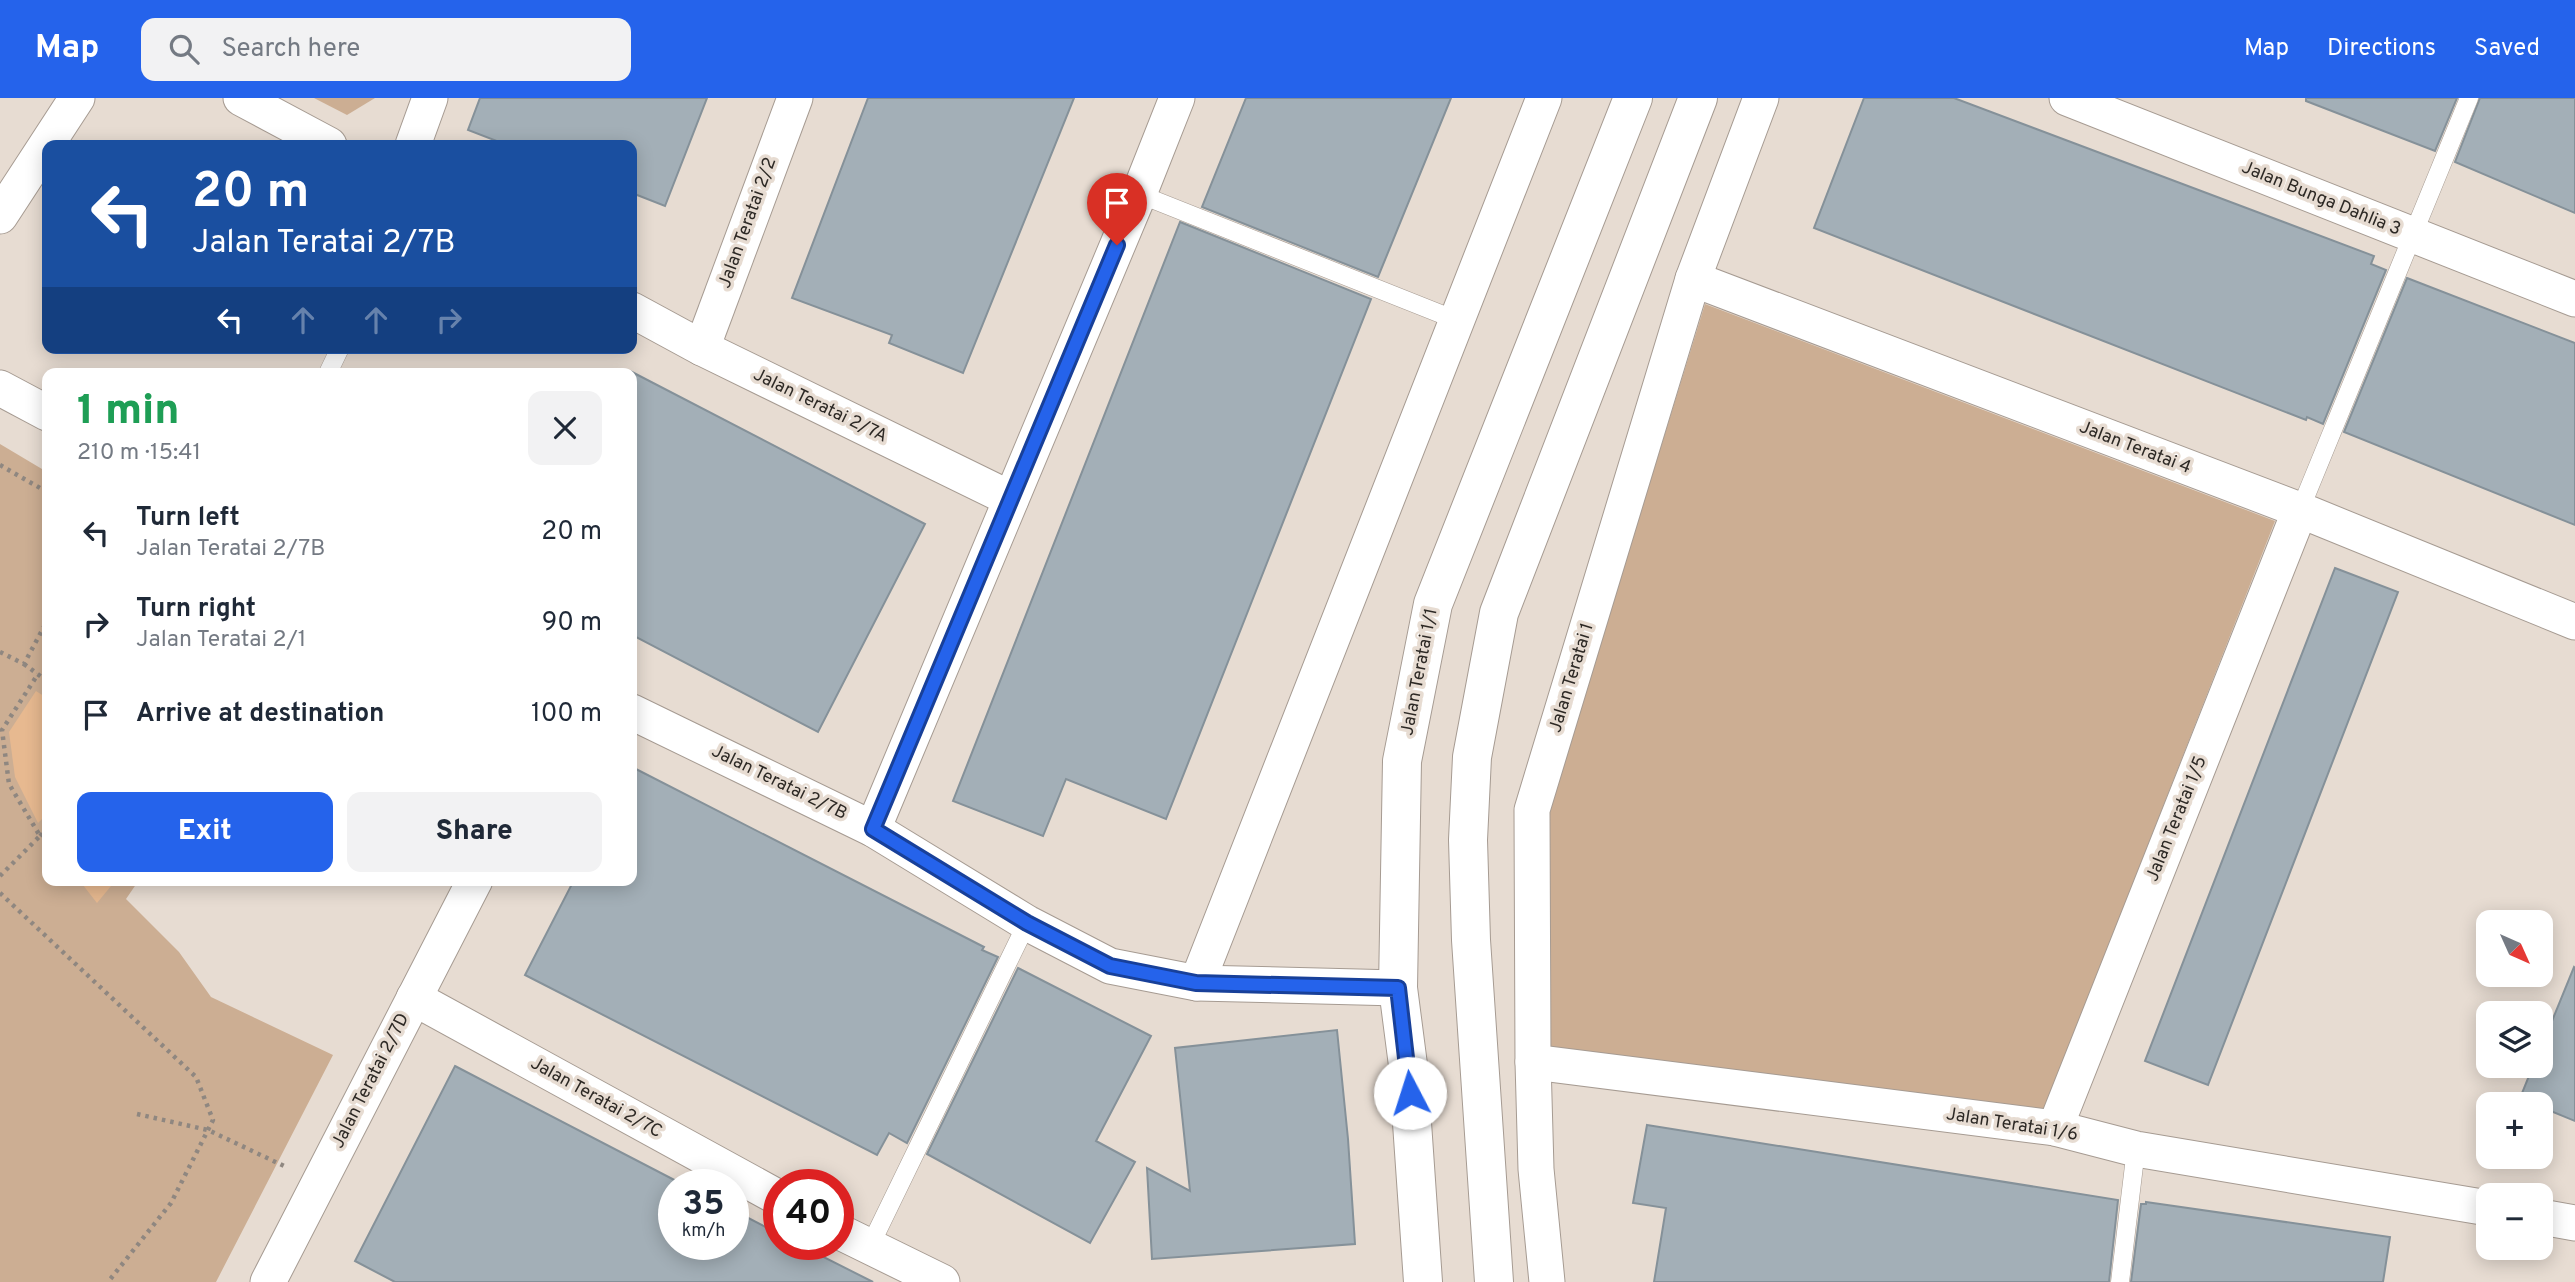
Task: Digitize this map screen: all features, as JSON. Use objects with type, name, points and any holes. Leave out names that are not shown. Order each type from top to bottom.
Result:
[{"type":"street","points":[[50,140],[77,98]]},
{"type":"street","points":[[241,98],[320,140]]},
{"type":"street","points":[[415,140],[430,98]]},
{"type":"street","name":"Jalan Teratai 2/2","points":[[702,348],[795,98]]},
{"type":"street","points":[[873,829],[1177,98]]},
{"type":"street","points":[[1196,983],[1544,98]]},
{"type":"street","name":"Jalan Teratai 1/1","points":[[1423,1282],[1408,1065],[1398,988],[1402,761],[1433,604],[1633,98]]},
{"type":"street","points":[[1494,1282],[1471,940],[1468,840],[1472,757],[1499,613],[1698,98]]},
{"type":"street","name":"Jalan Teratai 1","points":[[1547,1282],[1536,1169],[1532,810],[1693,279],[1760,98]]},
{"type":"street","name":"Jalan Bunga Dahlia 3","points":[[2067,98],[2575,299]]},
{"type":"street","points":[[0,216],[42,152]]},
{"type":"street","name":"Jalan Teratai 4","points":[[1693,279],[2300,510],[2575,622]]},
{"type":"street","name":"Jalan Teratai 2/7A","points":[[637,313],[702,348],[1011,499]]},
{"type":"street","points":[[0,388],[42,410]]},
{"type":"street","name":"Jalan Teratai 1/5","points":[[2056,1128],[2300,510]]},
{"type":"street","name":"Jalan Teratai 2/7B","points":[[637,714],[873,829],[1027,923],[1110,966],[1196,983],[1398,988]]},
{"type":"street","name":"Jalan Teratai 2/7D","points":[[268,1282],[472,886]]},
{"type":"street","name":"Jalan Teratai 2/7C","points":[[414,998],[763,1189]]},
{"type":"street","name":"Jalan Teratai 1/6","points":[[1533,1062],[2056,1128],[2136,1149],[2476,1207]]},
{"type":"street","points":[[2553,1219],[2575,1223]]},
{"type":"street","points":[[854,1240],[942,1282]]},
{"type":"lane","points":[[2300,510],[2469,98]]},
{"type":"lane","points":[[1139,194],[1456,320]]},
{"type":"lane","points":[[869,1248],[1027,923]]},
{"type":"lane","points":[[2120,1282],[2136,1149]]},
{"type":"path","points":[[0,465],[42,489]]},
{"type":"path","points":[[24,664],[42,630]]},
{"type":"path","points":[[0,652],[42,676]]},
{"type":"path","points":[[0,876],[40,836],[9,784],[2,730],[42,680]]},
{"type":"path","points":[[0,892],[196,1077],[214,1119],[171,1203],[108,1282]]},
{"type":"path","points":[[138,1114],[208,1130],[319,1182]]},
{"type":"shaded area","points":[[314,98],[375,98],[347,115]]},
{"type":"shaded area","points":[[1705,304],[2275,521],[2044,1110],[1550,1047],[1548,812]]},
{"type":"shaded area","points":[[0,444],[42,469],[42,886],[135,886],[126,899],[179,952],[211,997],[333,1055],[216,1282],[0,1282]]},
{"type":"shaded area","points":[[36,691],[42,695],[42,819],[38,823],[15,777],[9,732]]},
{"type":"shaded area","points":[[84,886],[111,886],[97,903]]},
{"type":"building","points":[[480,98],[707,98],[665,206],[637,195],[637,140],[494,140],[468,130]]},
{"type":"building","points":[[868,98],[1074,98],[963,373],[889,343],[892,335],[792,298]]},
{"type":"building","points":[[1246,98],[1451,98],[1378,277],[1202,207]]},
{"type":"building","points":[[1864,98],[1954,98],[2374,256],[2371,264],[2386,270],[2323,424],[2307,417],[2306,420],[1814,228]]},
{"type":"building","points":[[2306,98],[2457,98],[2435,151],[2306,101]]},
{"type":"building","points":[[2480,98],[2575,98],[2575,213],[2455,162]]},
{"type":"building","points":[[1180,222],[1371,299],[1166,819],[1066,779],[1043,836],[953,801]]},
{"type":"building","points":[[2407,278],[2575,343],[2575,525],[2344,432]]},
{"type":"building","points":[[637,375],[925,524],[818,732],[637,638]]},
{"type":"building","points":[[2335,568],[2398,592],[2208,1085],[2145,1061]]},
{"type":"building","points":[[637,770],[984,947],[982,950],[998,957],[907,1143],[889,1133],[877,1155],[525,975],[571,886],[637,886]]},
{"type":"building","points":[[2574,967],[2575,1121],[2553,1112],[2553,1092],[2522,1092],[2528,1078],[2553,1078],[2553,1019]]},
{"type":"building","points":[[1018,968],[1151,1036],[1096,1141],[1135,1162],[1090,1243],[927,1154]]},
{"type":"building","points":[[1337,1030],[1355,1244],[1152,1259],[1147,1168],[1190,1191],[1175,1048]]},
{"type":"building","points":[[455,1066],[658,1171],[658,1260],[749,1260],[749,1218],[763,1226],[763,1260],[830,1260],[873,1282],[395,1282],[355,1261]]},
{"type":"building","points":[[1647,1125],[2118,1200],[2109,1282],[1654,1282],[1666,1208],[1633,1203]]},
{"type":"building","points":[[2146,1202],[2390,1237],[2383,1282],[2131,1282],[2141,1204]]},
{"type":"route","points":[[1117,245],[873,829],[1027,923],[1110,966],[1196,983],[1398,988],[1410,1093]]}]
